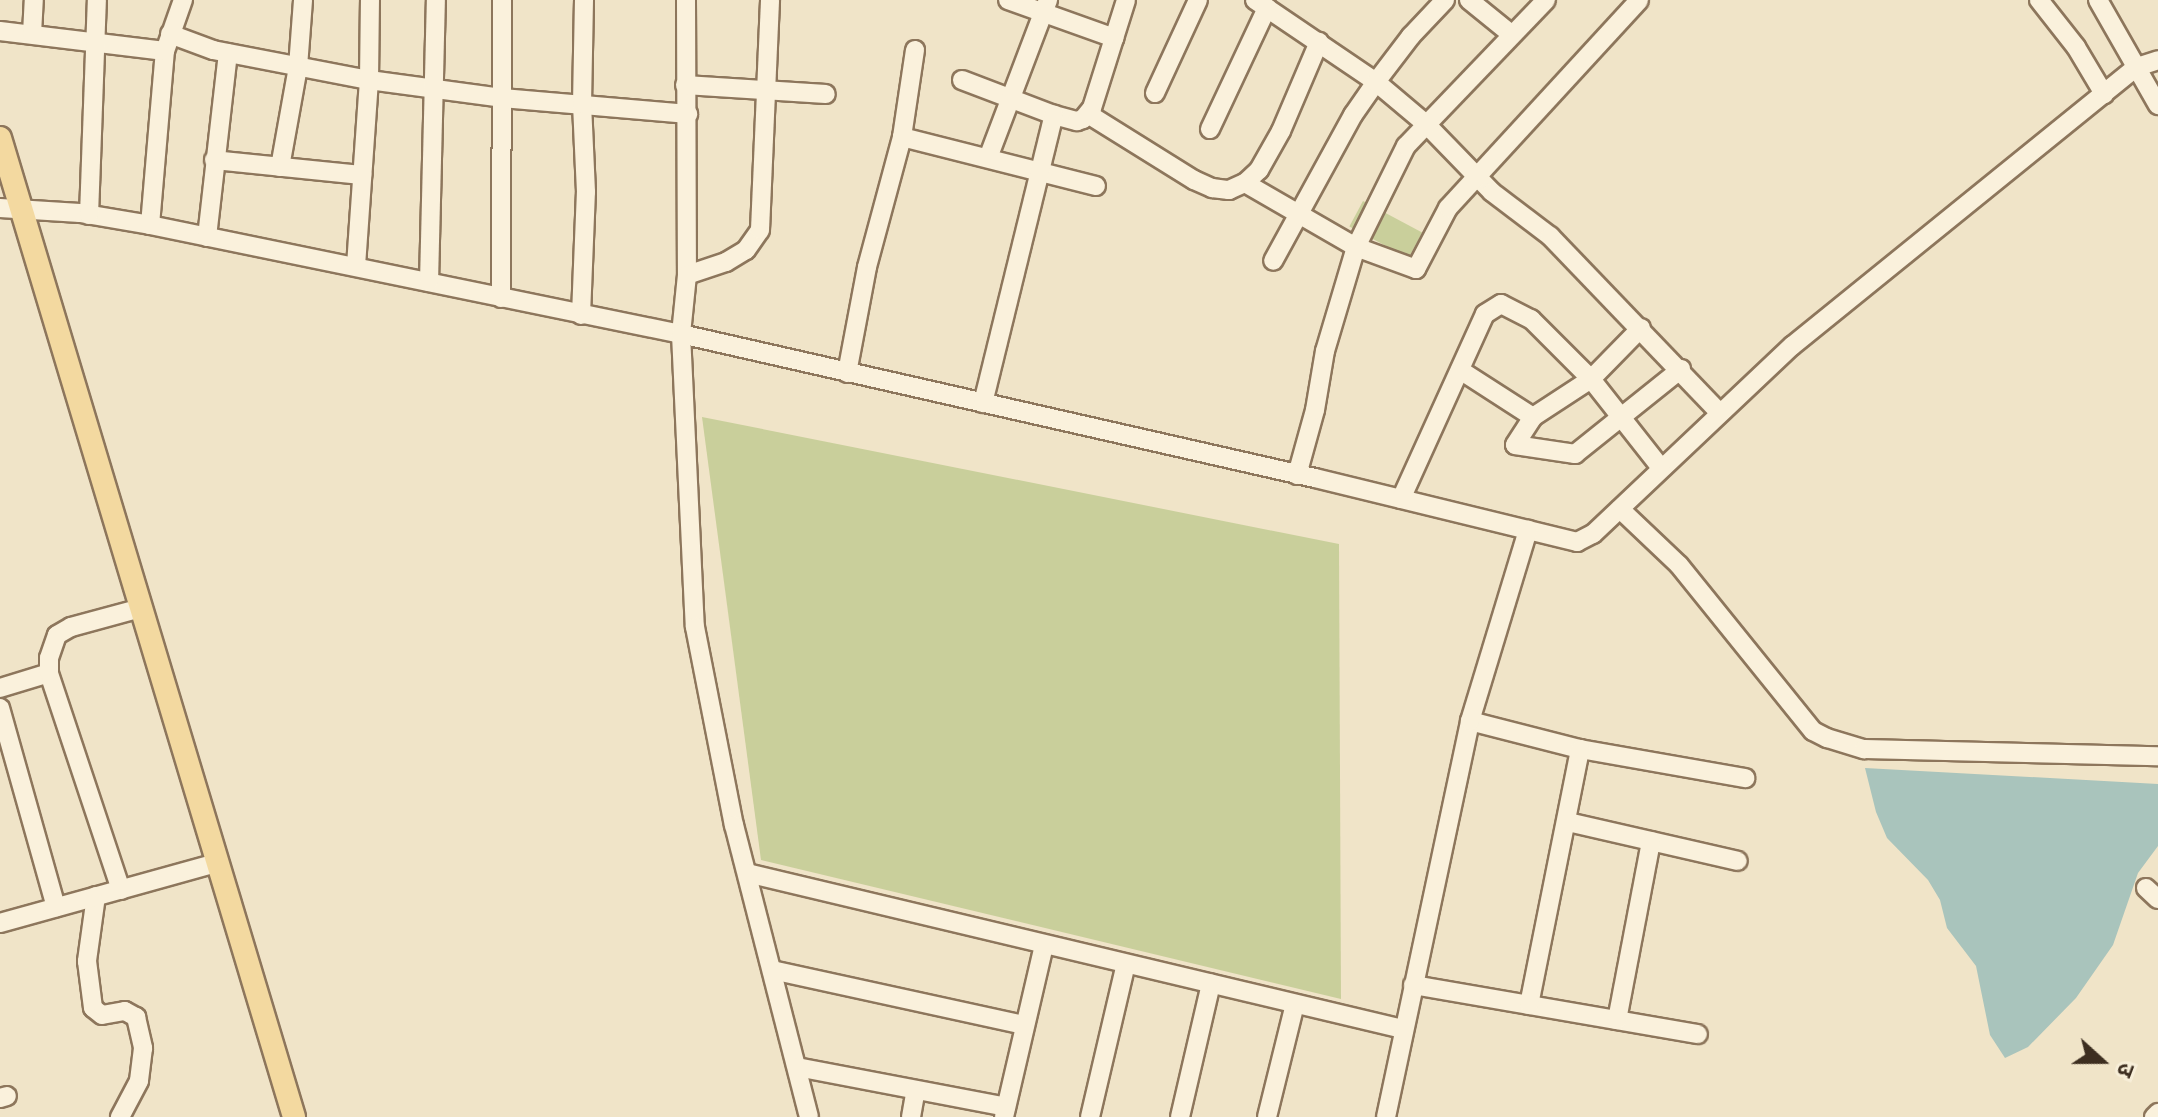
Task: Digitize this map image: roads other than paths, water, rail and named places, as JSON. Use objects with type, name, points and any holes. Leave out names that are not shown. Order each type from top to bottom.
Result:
[{"type":"main road","points":[[0,138],[10,208],[141,608],[294,1117]]},
{"type":"street","points":[[32,34],[34,0]]},
{"type":"street","points":[[89,215],[93,42],[97,0]]},
{"type":"street","points":[[150,225],[167,43],[183,0]]},
{"type":"street","points":[[280,167],[298,67],[303,0]]},
{"type":"street","points":[[356,266],[369,80],[370,0]]},
{"type":"street","points":[[429,282],[436,0]]},
{"type":"street","points":[[501,298],[502,0]]},
{"type":"street","points":[[581,315],[586,192],[582,104],[584,0]]},
{"type":"street","points":[[686,0],[687,275],[681,334],[695,627],[747,873],[809,1117]]},
{"type":"street","points":[[687,275],[726,262],[746,250],[760,230],[770,0]]},
{"type":"street","points":[[1008,0],[1046,6],[1114,38]]},
{"type":"street","points":[[962,80],[1077,121],[1088,114],[1126,0]]},
{"type":"street","points":[[1155,93],[1198,0]]},
{"type":"street","points":[[1273,261],[1376,82],[1411,36],[1445,0]]},
{"type":"street","points":[[1469,0],[1511,34]]},
{"type":"street","points":[[1297,475],[1315,410],[1325,351],[1356,247],[1394,166],[1406,146],[1546,0]]},
{"type":"street","points":[[1245,183],[1356,247],[1416,269],[1448,208],[1639,0]]},
{"type":"street","points":[[2039,0],[2076,47],[2104,94]]},
{"type":"street","points":[[2098,0],[2158,105]]},
{"type":"street","points":[[1210,129],[1261,4],[1376,82],[1427,125],[1479,175],[1492,192],[1550,236],[1720,413]]},
{"type":"street","points":[[988,158],[1046,6]]},
{"type":"street","points":[[0,31],[93,42],[167,43],[369,80],[502,98],[688,114]]},
{"type":"street","points":[[1088,114],[1203,184],[1229,190],[1245,183],[1259,170],[1281,131],[1319,42]]},
{"type":"street","points":[[847,373],[867,267],[902,137],[915,50]]},
{"type":"street","points":[[207,237],[228,53]]},
{"type":"street","points":[[10,208],[89,215],[150,225],[681,334],[1577,542],[1593,534],[1792,346],[2137,67],[2158,60]]},
{"type":"street","points":[[685,85],[826,94]]},
{"type":"street","points":[[983,403],[1054,115]]},
{"type":"street","points":[[902,137],[1096,186]]},
{"type":"street","points":[[214,160],[362,175]]},
{"type":"street","points":[[1401,499],[1485,314],[1501,304],[1531,319],[1591,379],[1661,468]]},
{"type":"street","points":[[1641,328],[1591,379],[1533,417],[1515,445],[1575,454],[1681,369]]},
{"type":"street","points":[[1460,370],[1533,417]]},
{"type":"street","points":[[1620,509],[1679,565],[1813,731],[1827,738],[1864,749],[2158,756]]},
{"type":"street","points":[[1386,1117],[1470,721],[1528,530]]},
{"type":"street","points":[[121,890],[49,673],[52,645],[57,635],[71,627],[141,608]]},
{"type":"street","points":[[0,688],[49,673]]},
{"type":"street","points":[[0,708],[5,754],[56,907]]},
{"type":"street","points":[[1470,721],[1580,749],[1745,778]]},
{"type":"street","points":[[1529,1005],[1568,822],[1580,749]]},
{"type":"street","points":[[1568,822],[1738,861]]},
{"type":"street","points":[[1617,1020],[1651,841]]},
{"type":"street","points":[[0,923],[216,863]]},
{"type":"street","points":[[747,873],[1403,1029]]},
{"type":"street","points":[[96,896],[87,961],[93,1008],[102,1015],[125,1011],[136,1017],[143,1048],[139,1081],[120,1117]]},
{"type":"street","points":[[797,1067],[916,1090],[1005,1112],[1044,945]]},
{"type":"street","points":[[1090,1117],[1126,964]]},
{"type":"street","points":[[772,970],[1025,1025]]},
{"type":"street","points":[[1180,1117],[1211,984]]},
{"type":"street","points":[[1413,985],[1698,1034]]},
{"type":"street","points":[[1267,1117],[1295,1004]]},
{"type":"street","points":[[911,1117],[916,1090]]},
{"type":"water","points":[[1865,768],[2158,784],[2158,846],[2138,873],[2113,945],[2076,998],[2028,1047],[2005,1058],[1990,1035],[1976,966],[1947,928],[1940,900],[1928,880],[1887,838],[1876,812]]}]
